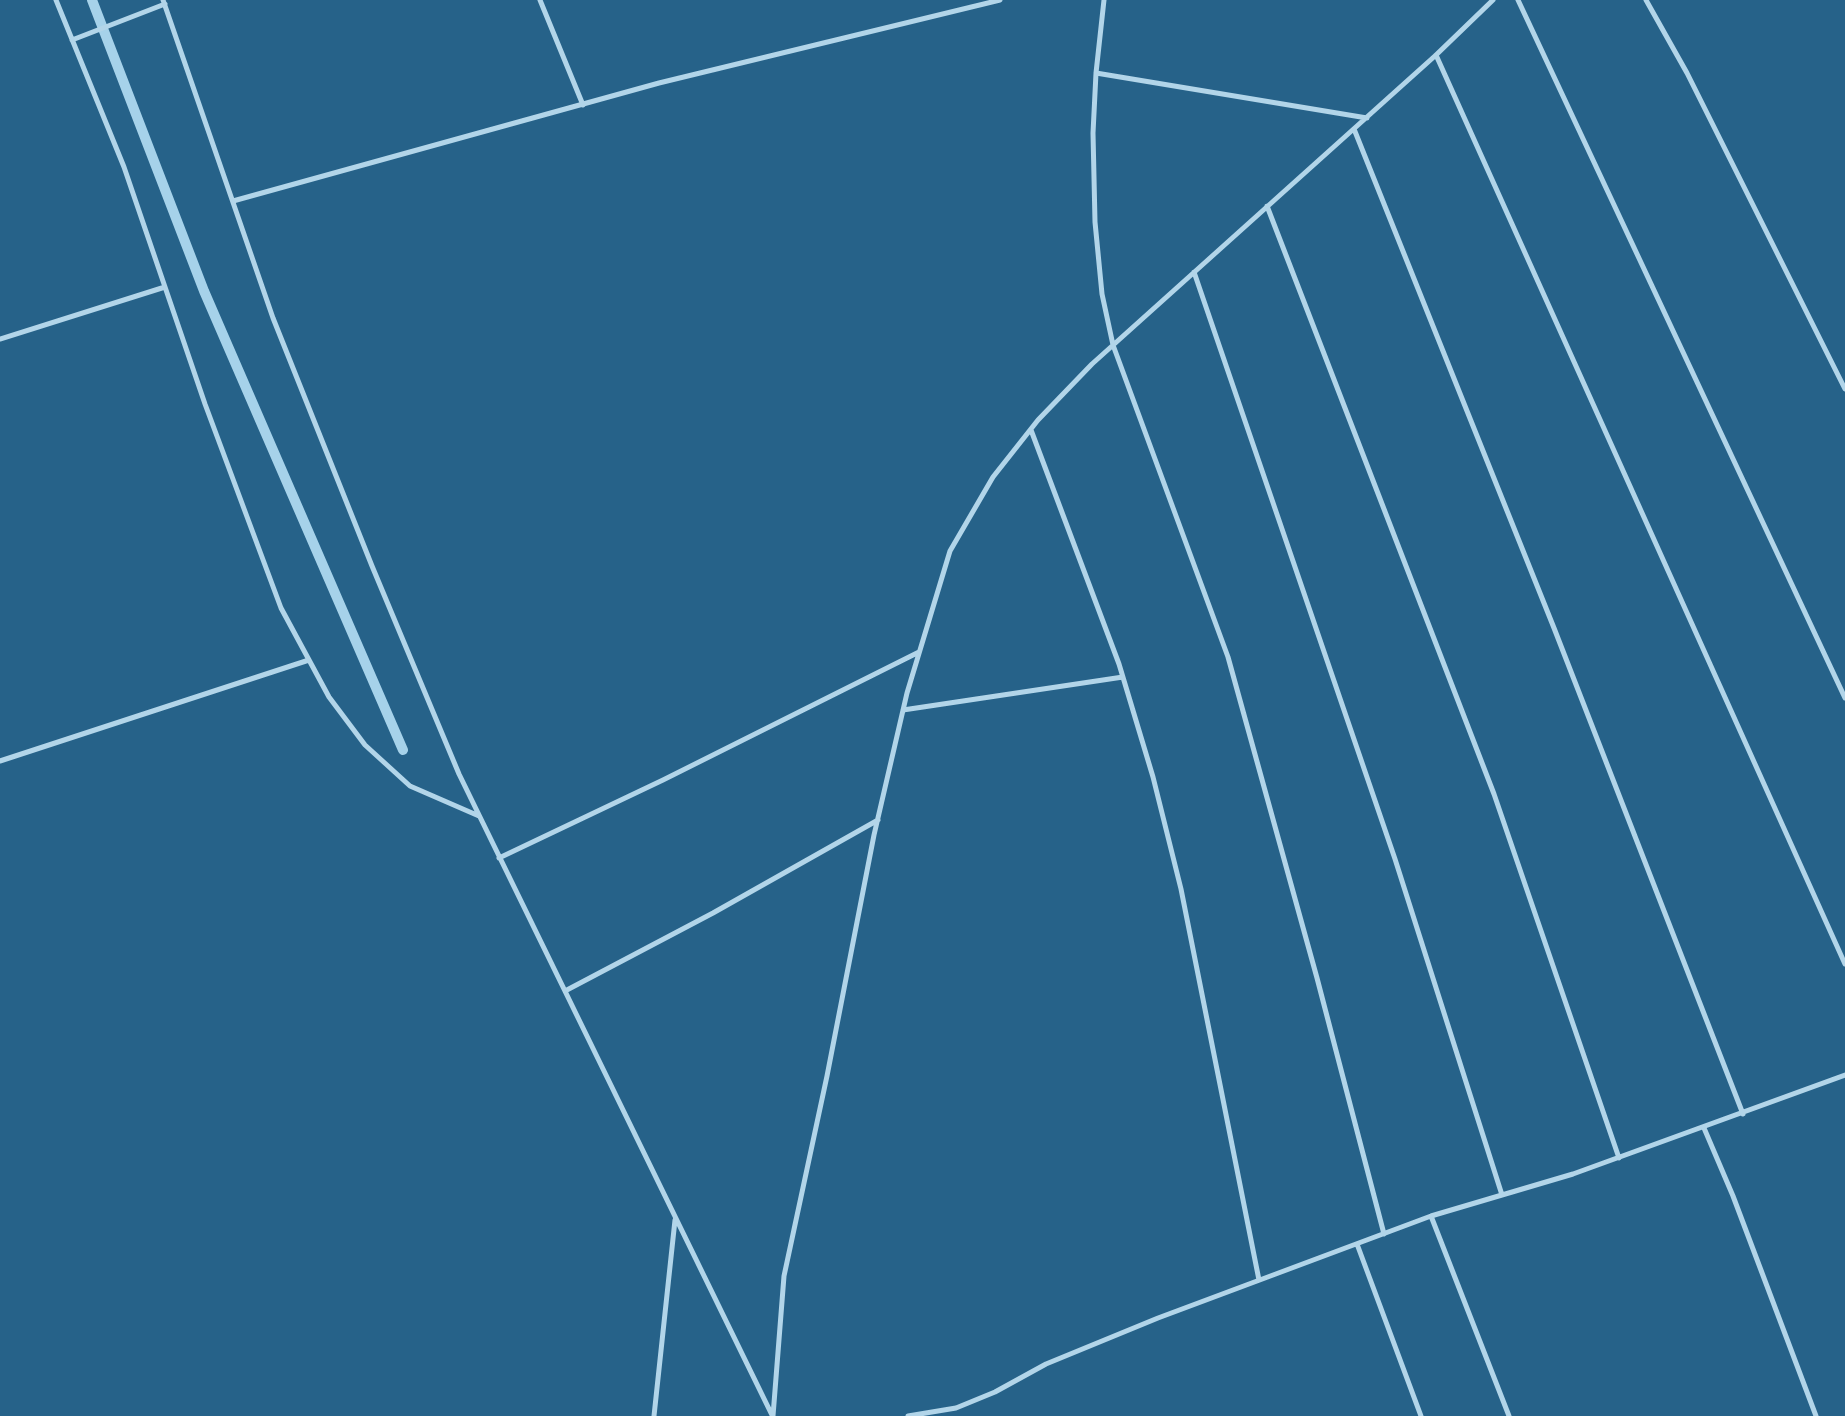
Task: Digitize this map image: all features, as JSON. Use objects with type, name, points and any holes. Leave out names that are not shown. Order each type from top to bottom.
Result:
[{"type":"street","points":[[56,0],[124,167],[204,404],[281,608],[329,698],[364,745],[410,786],[479,816]]},
{"type":"street","points":[[540,0],[583,106]]},
{"type":"street","points":[[233,201],[583,106],[658,83],[1000,0]]},
{"type":"street","points":[[1104,0],[1096,73],[1094,133],[1095,222],[1102,294],[1113,345],[1228,657],[1317,978],[1384,1234]]},
{"type":"street","points":[[773,1416],[784,1276],[827,1076],[878,820],[903,710],[950,551],[993,477],[1030,430],[1113,345],[1354,130],[1493,0]]},
{"type":"street","points":[[1518,0],[1845,698]]},
{"type":"street","points":[[1646,0],[1687,73],[1845,389]]},
{"type":"street","points":[[72,40],[164,2],[273,318],[365,548],[459,774],[773,1416]]},
{"type":"street","points":[[1436,55],[1845,964]]},
{"type":"street","points":[[1096,73],[1366,118]]},
{"type":"street","points":[[1354,130],[1558,637],[1743,1114]]},
{"type":"street","points":[[1267,206],[1494,794],[1619,1158]]},
{"type":"street","points":[[1194,272],[1395,859],[1502,1196]]},
{"type":"street","points":[[0,339],[165,287]]},
{"type":"street","points":[[1030,430],[1123,677],[1153,777],[1181,889],[1259,1280]]},
{"type":"street","points":[[499,858],[663,780],[919,652]]},
{"type":"street","points":[[0,761],[309,660]]},
{"type":"street","points":[[903,710],[1123,677]]},
{"type":"street","points":[[565,991],[713,913],[878,820]]},
{"type":"street","points":[[908,1416],[956,1408],[994,1392],[1046,1364],[1113,1336],[1431,1216],[1502,1196],[1619,1158],[1845,1076]]},
{"type":"street","points":[[1704,1128],[1733,1196],[1816,1416]]},
{"type":"street","points":[[1431,1216],[1509,1416]]},
{"type":"street","points":[[654,1416],[675,1218]]},
{"type":"street","points":[[1357,1244],[1421,1416]]},
{"type":"waterway","points":[[92,0],[204,291],[403,750]]}]
